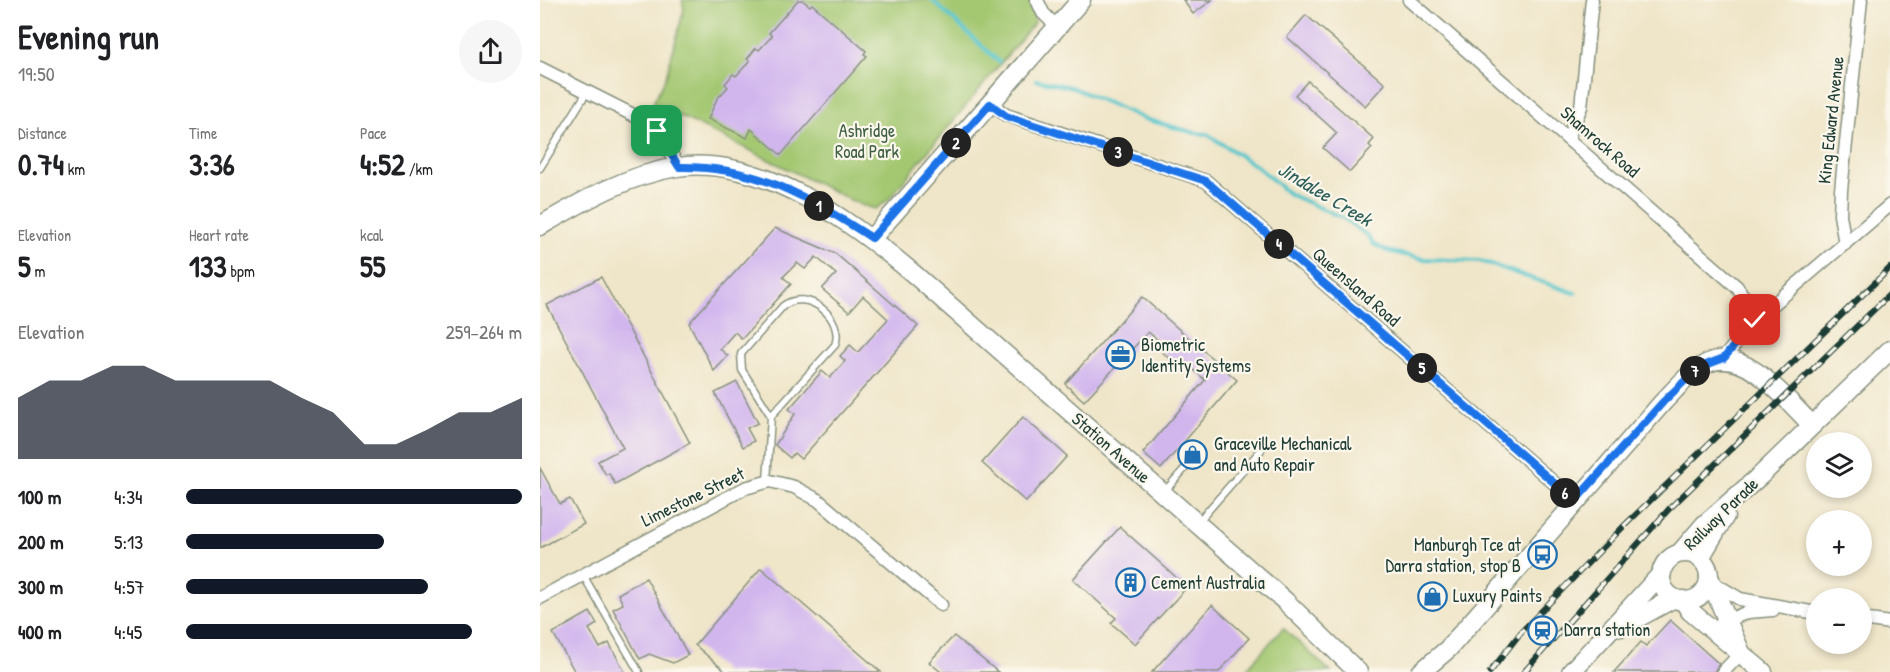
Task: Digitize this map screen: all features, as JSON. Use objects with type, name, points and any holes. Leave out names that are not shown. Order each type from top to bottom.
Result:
[{"type":"street","points":[[1037,0],[1043,13],[1057,27]]},
{"type":"street","points":[[872,238],[1082,0]]},
{"type":"street","name":"Shamrock Road","points":[[1409,0],[1737,286],[1755,320]]},
{"type":"street","points":[[1569,138],[1581,107],[1592,0]]},
{"type":"street","name":"King Edward Avenue","points":[[1845,244],[1840,215],[1841,190],[1862,0]]},
{"type":"street","points":[[540,68],[641,119],[657,131],[679,167]]},
{"type":"street","name":"Queensland Road","points":[[990,104],[1006,116],[1206,181],[1575,501]]},
{"type":"street","name":"Station Avenue","points":[[540,226],[592,196],[628,180],[679,167],[712,166],[751,174],[790,191],[872,238],[1285,601],[1354,666],[1369,672]]},
{"type":"street","points":[[1724,358],[1755,320],[1890,205]]},
{"type":"street","name":"Railway Parade","points":[[1680,553],[1704,525],[1762,474],[1890,350]]},
{"type":"street","points":[[1421,672],[1448,649],[1575,501],[1687,378],[1708,363],[1724,358],[1735,360],[1752,368],[1812,425]]},
{"type":"street","name":"Railway Parade","points":[[1700,558],[1719,523],[1762,474]]},
{"type":"street","name":"Limestone Street","points":[[540,598],[745,488],[767,482],[794,487],[818,500],[941,605]]},
{"type":"street","points":[[1571,672],[1662,573],[1668,560],[1680,553],[1700,558],[1705,563],[1741,653]]},
{"type":"street","points":[[1662,573],[1664,587],[1710,629],[1763,672]]},
{"type":"street","points":[[1604,637],[1679,599],[1698,597],[1711,580]]},
{"type":"street","points":[[1711,580],[1740,599],[1806,612]]},
{"type":"street","points":[[1710,629],[1748,612],[1789,609]]},
{"type":"street","points":[[1872,620],[1890,623]]},
{"type":"street","points":[[1435,672],[1448,649]]},
{"type":"street","points":[[1723,672],[1741,653]]},
{"type":"lane","points":[[541,164],[587,92]]},
{"type":"lane","points":[[767,482],[771,416],[742,370],[741,354],[783,306],[796,299],[803,299],[818,306],[833,320],[838,337],[835,345],[771,416]]},
{"type":"lane","points":[[1197,524],[1261,450]]},
{"type":"lane","points":[[1163,494],[1187,466]]},
{"type":"lane","points":[[583,574],[639,672]]},
{"type":"green space","name":"Ashridge Road Park","points":[[682,0],[1031,0],[1035,22],[888,200],[876,209],[861,205],[653,103],[666,77],[684,9]]},
{"type":"green space","points":[[1283,628],[1331,672],[1244,672]]},
{"type":"building","points":[[798,0],[810,6],[812,4],[866,51],[864,54],[867,56],[781,155],[751,129],[747,138],[708,119],[717,99],[728,87],[725,84],[733,74],[736,76],[750,61],[747,59],[756,48],[759,50],[772,36],[769,33]]},
{"type":"building","points":[[1183,0],[1212,0],[1193,14]]},
{"type":"building","points":[[1306,15],[1385,84],[1365,106],[1287,37]]},
{"type":"building","points":[[1308,81],[1374,139],[1369,145],[1372,148],[1350,172],[1323,148],[1337,133],[1295,95]]},
{"type":"building","points":[[775,228],[836,254],[918,326],[801,459],[794,453],[790,458],[775,445],[795,414],[789,409],[822,371],[830,378],[845,361],[840,356],[850,345],[858,352],[888,319],[863,296],[849,312],[822,289],[836,274],[816,257],[805,269],[797,263],[783,277],[791,284],[742,339],[735,332],[720,349],[728,356],[714,371],[689,323]]},
{"type":"building","points":[[601,277],[690,443],[615,484],[609,473],[606,475],[598,461],[623,448],[547,305]]},
{"type":"building","points":[[1142,297],[1237,380],[1161,469],[1143,453],[1205,380],[1185,362],[1180,367],[1161,351],[1166,346],[1148,332],[1084,401],[1065,384]]},
{"type":"building","points":[[737,382],[758,423],[747,428],[754,441],[743,447],[715,393]]},
{"type":"building","points":[[1023,417],[1067,456],[1026,502],[982,463]]},
{"type":"building","points":[[540,468],[560,504],[570,499],[584,524],[540,548]]},
{"type":"building","name":"Cement Australia","points":[[1120,527],[1187,587],[1135,644],[1111,623],[1116,618],[1073,579]]},
{"type":"building","points":[[761,568],[881,672],[726,672],[695,645]]},
{"type":"building","points":[[646,578],[688,655],[673,663],[649,654],[640,659],[613,609],[623,604],[618,594]]},
{"type":"building","points":[[1212,605],[1249,638],[1219,672],[1152,672]]},
{"type":"building","points":[[590,612],[597,624],[589,629],[600,648],[609,643],[625,672],[575,672],[553,633]]},
{"type":"building","points":[[1670,620],[1719,664],[1714,672],[1614,672],[1641,642],[1646,646]]},
{"type":"building","points":[[954,636],[998,672],[941,672],[929,662]]},
{"type":"waterway","name":"Jindalee Creek","points":[[932,0],[999,62]]},
{"type":"waterway","name":"Jindalee Creek","points":[[1036,80],[1071,87],[1145,119],[1195,133],[1207,134],[1259,168],[1289,194],[1343,218],[1368,236],[1373,244],[1387,251],[1423,259],[1480,261],[1575,293]]},
{"type":"railway","points":[[1490,672],[1522,631],[1622,528],[1890,268]]},
{"type":"railway","points":[[1524,672],[1669,509],[1890,294]]},
{"type":"place","name":"Biometric Identity Systems","points":[[1120,355]]},
{"type":"place","name":"Graceville Mechanical and Auto Repair","points":[[1193,454]]},
{"type":"place","name":"Manburgh Tce at Darra station, stop B","points":[[1542,555]]},
{"type":"place","name":"Cement Australia","points":[[1130,583]]},
{"type":"place","name":"Luxury Paints","points":[[1432,596]]},
{"type":"place","name":"Darra station","points":[[1543,630]]},
{"type":"route","points":[[657,131],[679,167],[712,166],[751,174],[780,185],[872,238],[990,104],[1006,116],[1206,181],[1575,501],[1663,402],[1698,368],[1724,358],[1755,320]]}]
